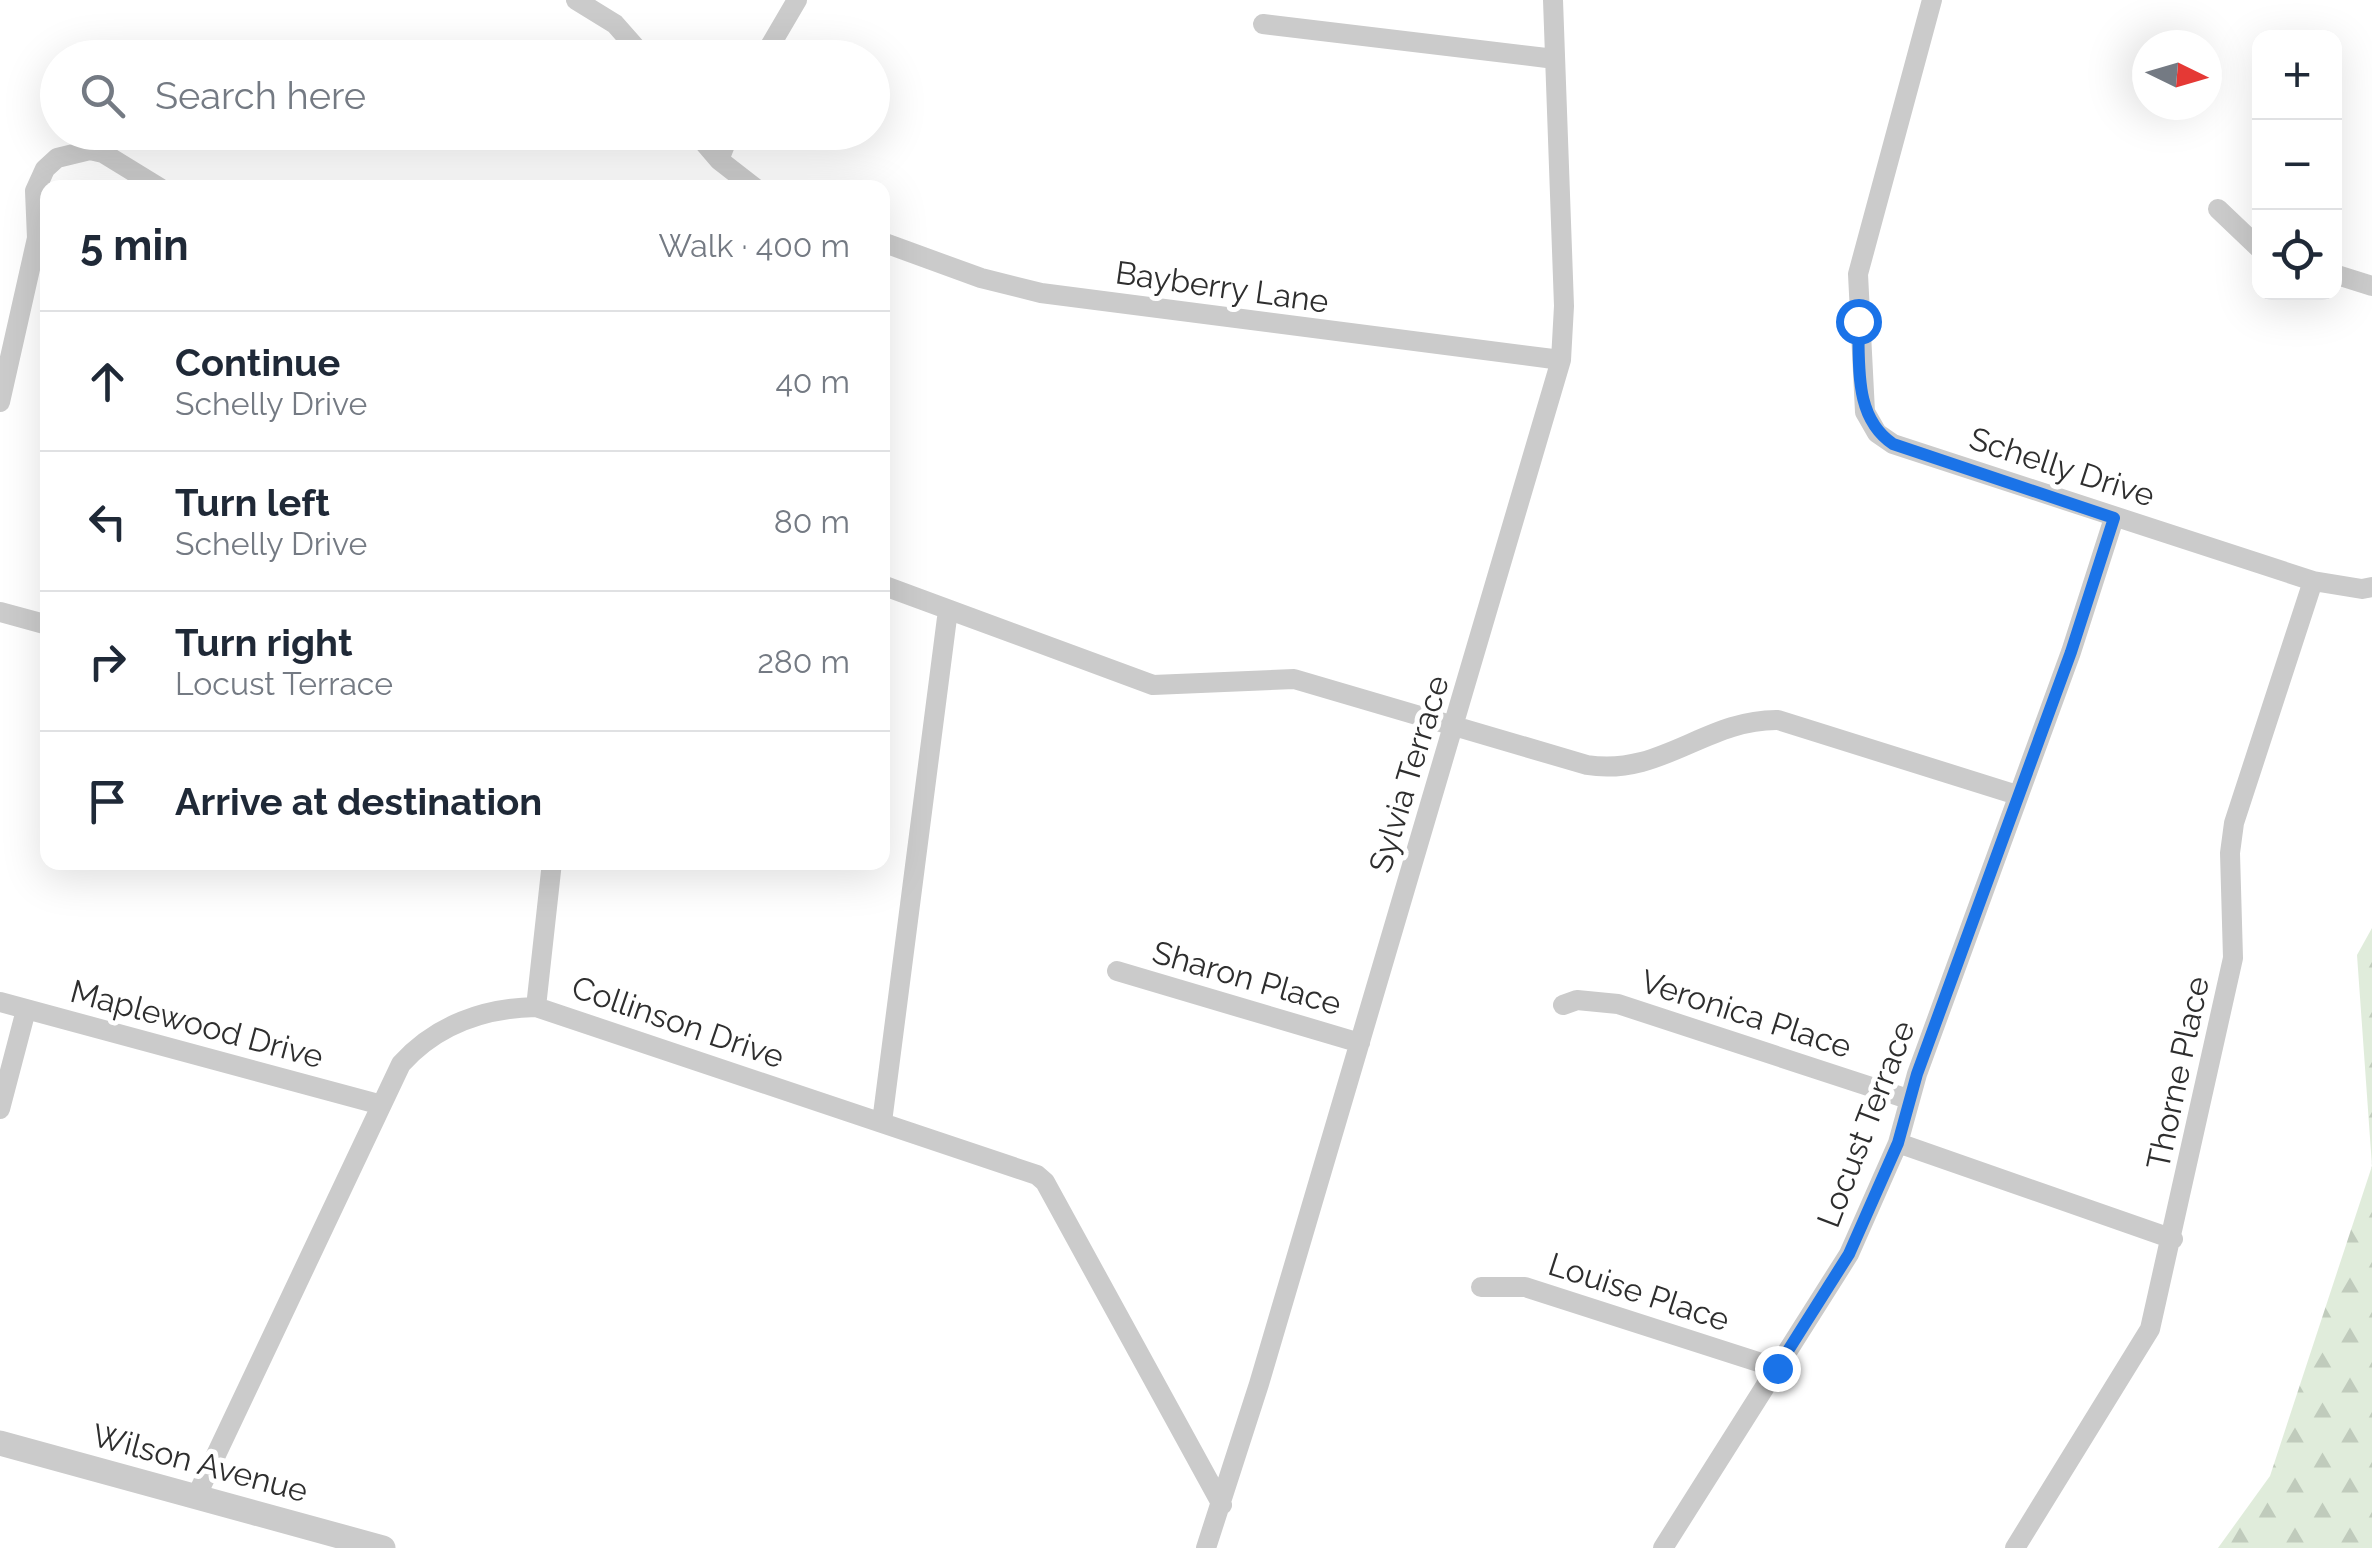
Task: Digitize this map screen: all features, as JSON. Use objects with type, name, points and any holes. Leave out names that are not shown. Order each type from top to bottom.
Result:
[{"type":"street","points":[[576,0],[615,24],[629,40]]},
{"type":"street","points":[[774,40],[797,0]]},
{"type":"street","name":"Sylvia Terrace","points":[[1206,1548],[1222,1505],[1561,360],[1564,306],[1554,0]]},
{"type":"street","name":"Schelly Drive","points":[[1932,0],[1858,262],[1865,412],[1876,433],[1893,444],[2313,580],[2362,589],[2372,586]]},
{"type":"street","points":[[1263,24],[1556,59]]},
{"type":"street","points":[[40,180],[56,158],[90,150],[103,153],[147,180]]},
{"type":"street","points":[[710,150],[745,180]]},
{"type":"street","points":[[719,160],[723,150]]},
{"type":"street","points":[[0,402],[36,238],[35,190],[40,180]]},
{"type":"street","points":[[2218,209],[2252,241]]},
{"type":"street","name":"Bayberry Lane","points":[[890,245],[981,278],[1041,293],[1561,360]]},
{"type":"street","points":[[2342,277],[2372,286]]},
{"type":"street","name":"Locust Terrace","points":[[1663,1548],[1849,1254],[1898,1143],[1908,1100],[2114,518]]},
{"type":"street","name":"Thorne Place","points":[[2015,1548],[2146,1339],[2173,1239],[2233,958],[2230,853],[2234,823],[2313,580]]},
{"type":"street","points":[[890,588],[1152,684],[1294,679],[1612,769],[1651,762],[1746,721],[1778,720],[2017,795]]},
{"type":"street","points":[[882,1122],[948,610]]},
{"type":"street","points":[[0,612],[40,622]]},
{"type":"street","points":[[536,1007],[551,870]]},
{"type":"street","name":"Sharon Place","points":[[1117,971],[1360,1042]]},
{"type":"street","name":"Veronica Place","points":[[1562,1005],[1578,1000],[1618,1004],[1908,1100]]},
{"type":"street","name":"Maplewood Drive","points":[[0,1002],[378,1104]]},
{"type":"street","name":"Collinson Drive","points":[[197,1495],[378,1104],[401,1064],[426,1040],[484,1014],[536,1007],[1036,1174],[1045,1182],[1222,1505]]},
{"type":"street","points":[[0,1109],[26,1010]]},
{"type":"street","points":[[1898,1143],[2173,1239]]},
{"type":"street","name":"Louise Place","points":[[1481,1288],[1524,1286],[1777,1368]]},
{"type":"street","name":"Wilson Avenue","points":[[0,1443],[383,1548]]},
{"type":"green space","points":[[2372,928],[2372,1166],[2357,955]]},
{"type":"green space","points":[[2372,1166],[2372,1548],[2218,1548],[2270,1476]]},
{"type":"route","points":[[1777,1368],[1849,1254],[1898,1143],[1908,1100],[2071,652],[2114,518],[1893,444],[1876,433],[1862,399],[1858,321]]}]
